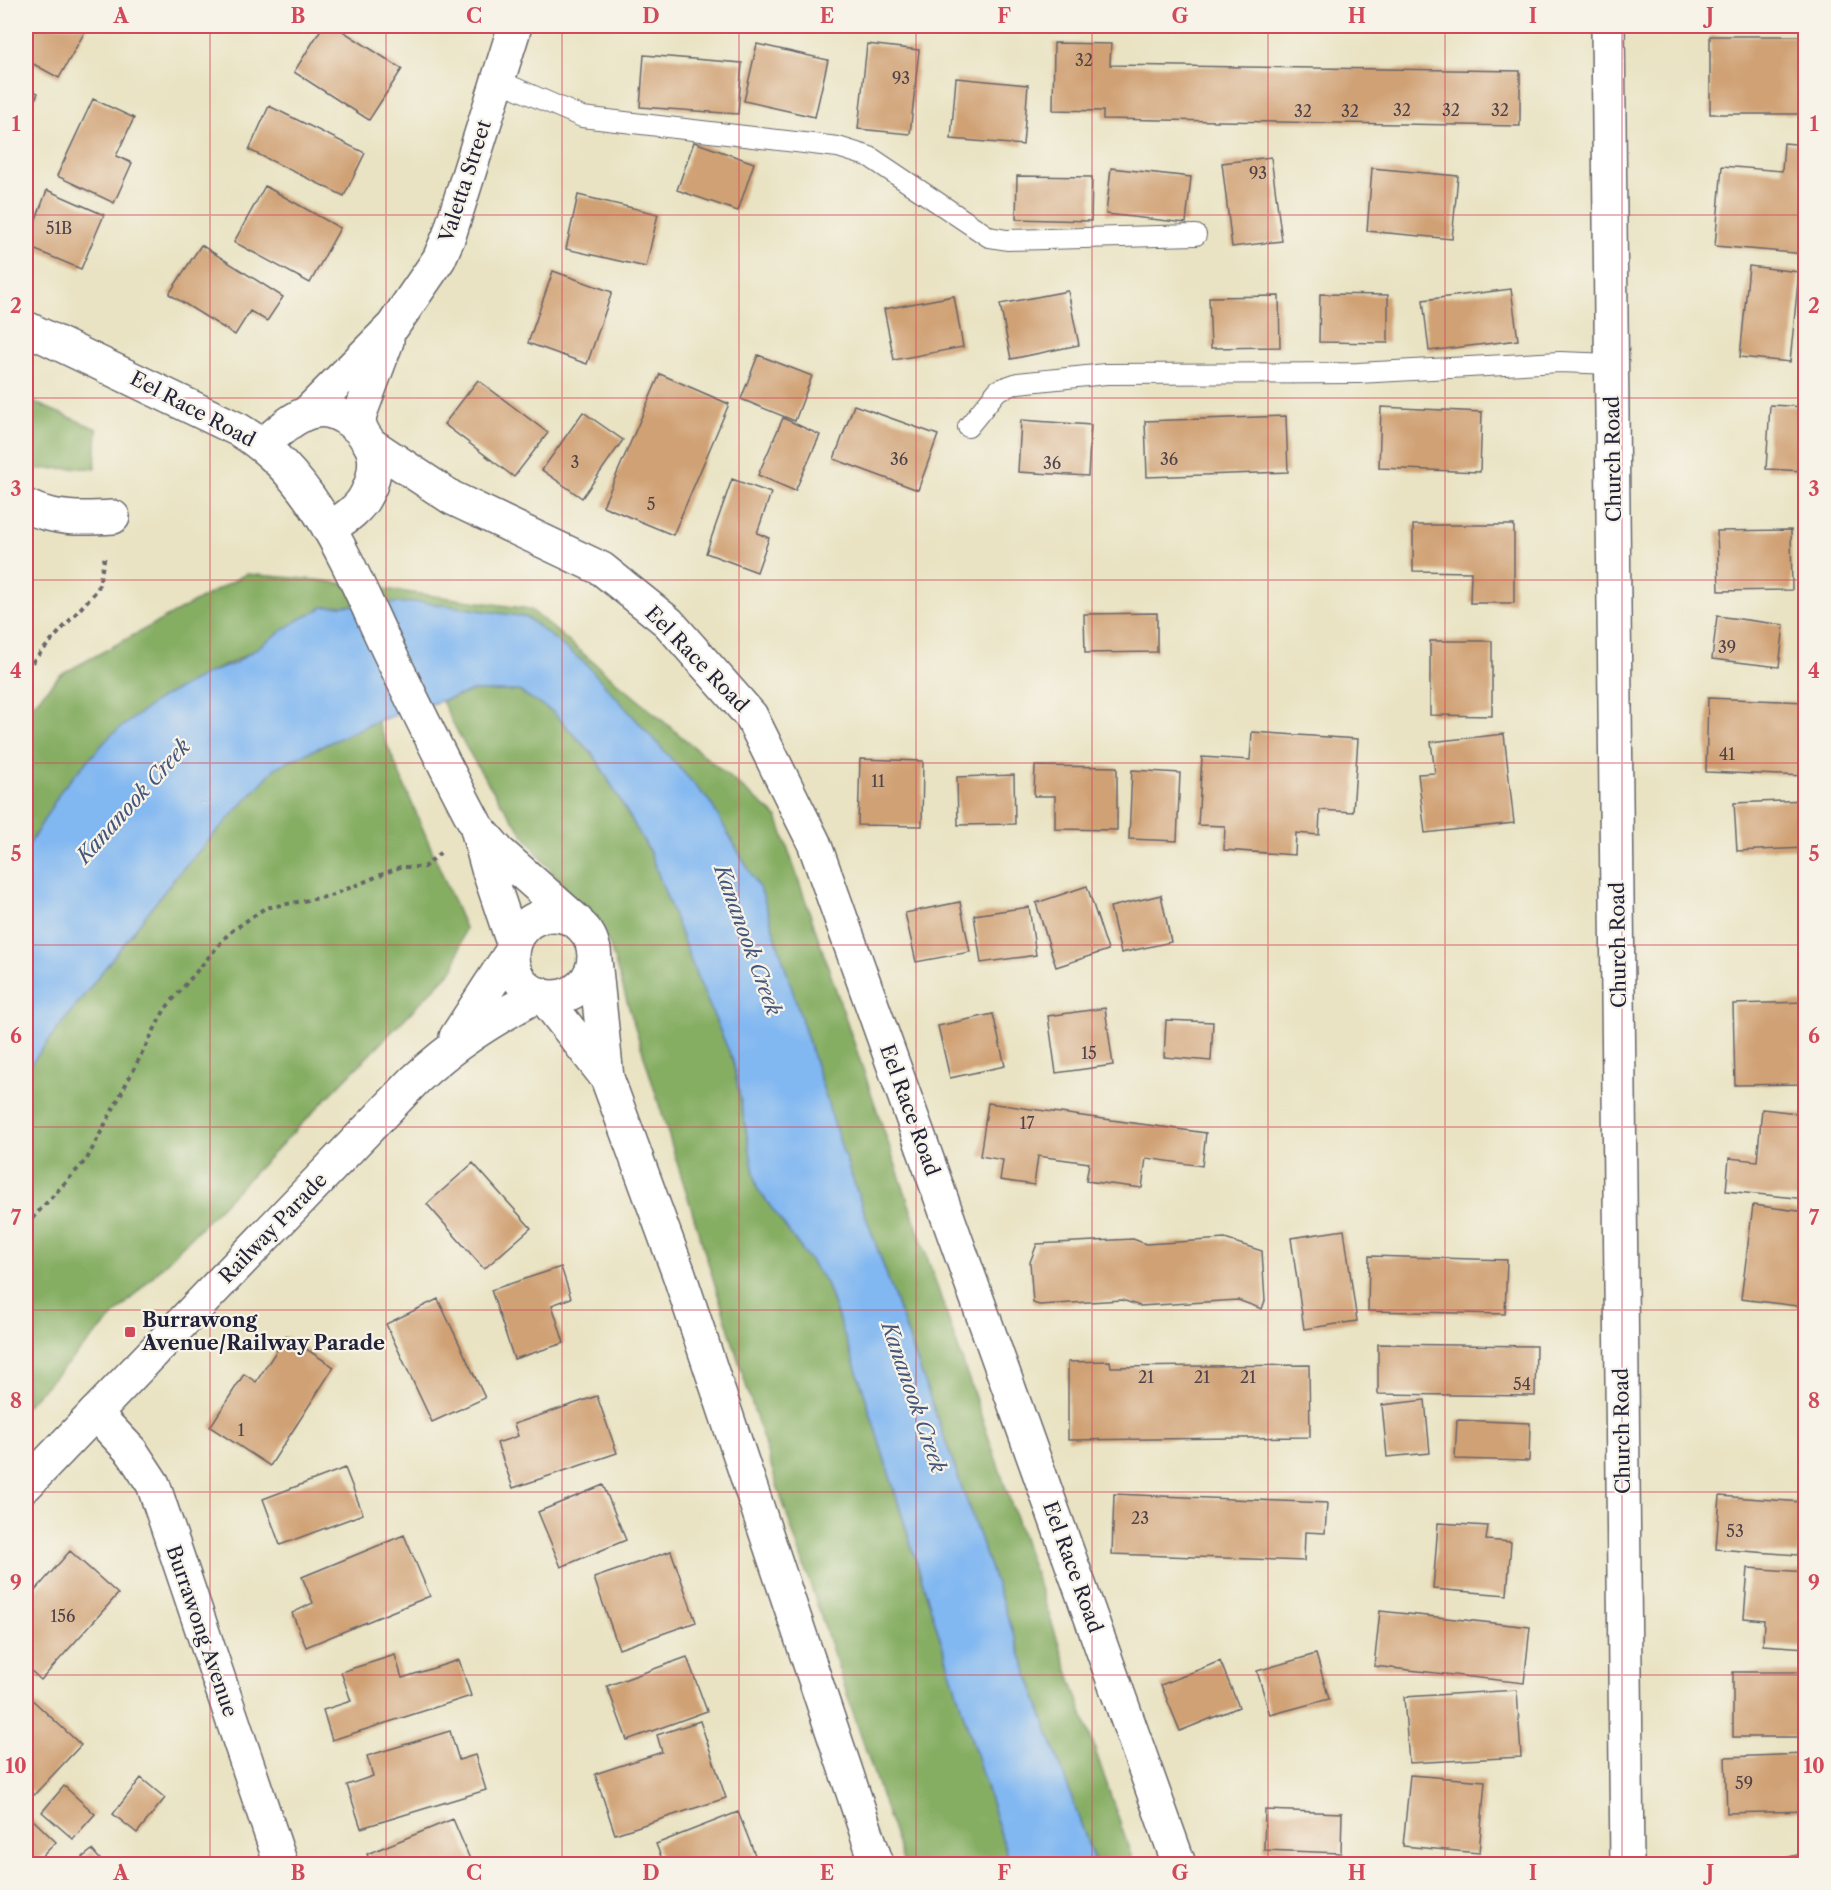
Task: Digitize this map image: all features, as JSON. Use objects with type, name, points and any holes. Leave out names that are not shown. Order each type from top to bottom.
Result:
[{"type":"street","name":"Valetta Street","points":[[261,445],[307,413],[393,326],[444,249],[514,26]]},
{"type":"street","name":"Church Road","points":[[1608,26],[1627,1864]]},
{"type":"street","name":"Valetta Street","points":[[367,440],[359,424],[361,408],[393,326]]},
{"type":"street","name":"Eel Race Road","points":[[26,328],[196,407],[240,430],[261,445],[293,477],[329,530],[440,757],[476,825],[499,852],[586,936]]},
{"type":"street","points":[[307,413],[319,410],[337,415],[354,425],[367,440]]},
{"type":"street","name":"Eel Race Road","points":[[367,440],[452,498],[602,569],[668,622],[751,716],[814,843],[1179,1864]]},
{"type":"street","name":"Eel Race Road","points":[[360,505],[368,493],[373,474],[373,453],[367,440]]},
{"type":"street","name":"Eel Race Road","points":[[329,530],[372,494],[390,488],[409,488],[452,498]]},
{"type":"street","points":[[26,506],[38,512],[76,520],[113,517]]},
{"type":"street","name":"Eel Race Road","points":[[476,825],[513,947],[512,960],[518,978],[531,991],[541,995]]},
{"type":"street","name":"Railway Parade","points":[[26,1485],[446,1050],[528,922],[545,915],[562,915],[586,936],[593,967],[585,984],[561,997],[541,995],[497,1017],[446,1050]]},
{"type":"street","points":[[586,936],[607,1078],[679,1274],[877,1864]]},
{"type":"street","points":[[541,995],[607,1078]]},
{"type":"street","name":"Burrawong Avenue","points":[[95,1413],[132,1452],[153,1484],[281,1864]]},
{"type":"lane","points":[[498,80],[582,117],[838,147],[870,157],[989,237],[1007,240],[1196,235]]},
{"type":"lane","points":[[968,427],[998,390],[1018,383],[1106,374],[1358,373],[1560,362],[1612,364]]},
{"type":"path","points":[[26,669],[98,589],[113,517]]},
{"type":"path","points":[[26,1225],[87,1159],[165,1009],[229,933],[265,908],[330,896],[400,867],[424,867],[441,852]]},
{"type":"green space","points":[[26,399],[97,429],[95,468],[26,469]]},
{"type":"green space","points":[[246,574],[317,580],[530,609],[777,817],[1134,1864],[1095,1864],[842,1149],[762,893],[586,664],[324,607],[253,651],[208,673],[26,850],[26,712],[60,675]]},
{"type":"green space","points":[[472,691],[519,691],[553,712],[595,757],[649,850],[696,974],[733,1061],[757,1188],[826,1283],[862,1386],[1010,1864],[904,1864],[778,1488],[609,943],[518,827],[458,734],[442,701]]},
{"type":"green space","points":[[377,721],[465,928],[454,968],[26,1406],[26,1070],[176,876],[276,767]]},
{"type":"water","name":"Kananook Creek","points":[[421,602],[526,617],[586,664],[710,802],[762,893],[842,1149],[1095,1864],[1010,1864],[862,1386],[826,1283],[757,1188],[733,1061],[696,974],[649,850],[595,757],[553,712],[519,691],[472,691],[377,721],[276,767],[176,876],[26,1070],[26,850],[62,789],[111,735],[159,699],[208,673],[234,664],[295,622],[324,607]]},
{"type":"building","points":[[26,26],[88,26],[59,78],[26,60]]},
{"type":"building","points":[[323,26],[335,26],[402,69],[369,120],[294,72]]},
{"type":"building","points":[[1710,36],[1806,36],[1806,114],[1710,114]]},
{"type":"building","points":[[1054,43],[1111,44],[1110,65],[1520,71],[1520,126],[1103,119],[1103,111],[1053,110]]},
{"type":"building","points":[[757,44],[828,60],[815,117],[744,101]]},
{"type":"building","points":[[867,44],[919,50],[910,134],[858,129]]},
{"type":"building","points":[[644,55],[742,63],[738,114],[640,107]]},
{"type":"building","points":[[956,78],[1028,85],[1023,145],[951,139]]},
{"type":"building","points":[[26,87],[38,93],[26,119]]},
{"type":"building","points":[[93,99],[134,118],[116,156],[132,163],[114,203],[57,176]]},
{"type":"building","points":[[269,106],[365,153],[344,196],[249,150]]},
{"type":"building","points":[[694,142],[754,163],[738,211],[677,190]]},
{"type":"building","points":[[1784,143],[1806,145],[1806,254],[1715,246],[1722,166],[1782,171]]},
{"type":"building","points":[[1271,157],[1282,241],[1232,247],[1222,163]]},
{"type":"building","points":[[1111,168],[1191,177],[1186,223],[1106,214]]},
{"type":"building","points":[[1372,168],[1458,176],[1452,239],[1367,231]]},
{"type":"building","points":[[1017,176],[1092,177],[1091,221],[1016,219]]},
{"type":"building","points":[[265,186],[340,228],[310,283],[234,242]]},
{"type":"building","points":[[47,190],[104,215],[81,269],[26,246]]},
{"type":"building","points":[[578,195],[658,214],[646,267],[566,249]]},
{"type":"building","points":[[201,245],[283,297],[267,321],[250,311],[235,335],[169,294]]},
{"type":"building","points":[[1749,266],[1799,272],[1790,362],[1740,357]]},
{"type":"building","points":[[553,271],[612,292],[587,364],[528,343]]},
{"type":"building","points":[[1511,289],[1518,340],[1429,351],[1423,300]]},
{"type":"building","points":[[1068,291],[1079,345],[1011,359],[1000,304]]},
{"type":"building","points":[[1320,294],[1388,295],[1388,343],[1319,342]]},
{"type":"building","points":[[954,296],[963,347],[894,360],[884,309]]},
{"type":"building","points":[[1279,296],[1280,347],[1211,348],[1209,297]]},
{"type":"building","points":[[758,355],[812,376],[795,421],[741,399]]},
{"type":"building","points":[[660,374],[729,404],[673,535],[603,506]]},
{"type":"building","points":[[478,380],[548,433],[514,477],[444,424]]},
{"type":"building","points":[[854,405],[938,435],[918,490],[834,459]]},
{"type":"building","points":[[1770,405],[1806,407],[1806,490],[1802,490],[1804,471],[1766,469]]},
{"type":"building","points":[[1381,407],[1482,412],[1480,472],[1379,468]]},
{"type":"building","points":[[583,412],[623,440],[582,498],[542,470]]},
{"type":"building","points":[[1286,416],[1288,472],[1147,477],[1145,421]]},
{"type":"building","points":[[783,418],[820,435],[795,491],[758,475]]},
{"type":"building","points":[[1021,420],[1091,425],[1088,476],[1018,472]]},
{"type":"building","points":[[732,479],[771,493],[757,533],[769,538],[757,572],[706,553]]},
{"type":"building","points":[[1413,525],[1514,525],[1514,603],[1470,603],[1471,572],[1413,571]]},
{"type":"building","points":[[1791,530],[1792,590],[1719,591],[1717,531]]},
{"type":"building","points":[[1157,613],[1157,652],[1085,653],[1084,614]]},
{"type":"building","points":[[1717,616],[1784,625],[1779,667],[1712,659]]},
{"type":"building","points":[[1430,641],[1492,641],[1492,716],[1430,715]]},
{"type":"building","points":[[1708,698],[1806,702],[1806,776],[1706,772]]},
{"type":"building","points":[[1252,732],[1358,739],[1353,812],[1320,810],[1319,835],[1296,833],[1295,855],[1224,850],[1225,826],[1198,825],[1202,757],[1250,760]]},
{"type":"building","points":[[1504,734],[1514,823],[1425,833],[1418,774],[1435,773],[1431,742]]},
{"type":"building","points":[[860,759],[923,761],[922,826],[858,825]]},
{"type":"building","points":[[1035,766],[1117,767],[1117,830],[1055,829],[1055,796],[1034,796]]},
{"type":"building","points":[[1132,770],[1180,773],[1177,841],[1129,839]]},
{"type":"building","points":[[1014,775],[1015,824],[958,825],[957,777]]},
{"type":"building","points":[[1806,800],[1806,848],[1737,851],[1734,803]]},
{"type":"building","points":[[1087,886],[1108,950],[1056,967],[1036,903]]},
{"type":"building","points":[[1161,895],[1171,942],[1121,953],[1110,907]]},
{"type":"building","points":[[960,902],[970,952],[916,962],[905,913]]},
{"type":"building","points":[[1029,907],[1036,955],[981,963],[974,915]]},
{"type":"building","points":[[1806,1002],[1806,1084],[1735,1085],[1733,1004]]},
{"type":"building","points":[[1105,1008],[1113,1065],[1056,1073],[1048,1016]]},
{"type":"building","points":[[993,1014],[1005,1066],[950,1078],[938,1026]]},
{"type":"building","points":[[1166,1020],[1213,1022],[1211,1061],[1164,1057]]},
{"type":"building","points":[[988,1103],[1206,1133],[1202,1166],[1146,1158],[1142,1188],[1086,1181],[1089,1163],[1038,1156],[1034,1185],[1000,1180],[1003,1160],[980,1156]]},
{"type":"building","points":[[1762,1109],[1806,1114],[1806,1199],[1726,1191],[1729,1158],[1757,1161]]},
{"type":"building","points":[[473,1163],[531,1228],[484,1269],[427,1204]]},
{"type":"building","points":[[1753,1205],[1806,1212],[1806,1307],[1741,1299]]},
{"type":"building","points":[[1344,1230],[1357,1321],[1304,1329],[1291,1238]]},
{"type":"building","points":[[1133,1239],[1146,1244],[1225,1239],[1262,1251],[1265,1301],[1262,1309],[1238,1300],[1140,1306],[1122,1300],[1039,1305],[1033,1303],[1030,1262],[1037,1244]]},
{"type":"building","points":[[1369,1256],[1507,1260],[1505,1314],[1368,1311]]},
{"type":"building","points":[[561,1267],[571,1298],[552,1305],[564,1343],[514,1359],[491,1290]]},
{"type":"building","points":[[438,1299],[485,1398],[432,1422],[386,1324]]},
{"type":"building","points":[[286,1336],[334,1367],[270,1466],[210,1427],[244,1374],[256,1382]]},
{"type":"building","points":[[1378,1344],[1536,1346],[1535,1396],[1378,1394]]},
{"type":"building","points":[[1110,1361],[1111,1367],[1309,1365],[1310,1437],[1068,1440],[1068,1362]]},
{"type":"building","points":[[597,1396],[617,1453],[513,1488],[497,1443],[518,1436],[514,1424]]},
{"type":"building","points":[[1425,1400],[1430,1453],[1387,1457],[1382,1405]]},
{"type":"building","points":[[1457,1420],[1530,1423],[1529,1461],[1455,1459]]},
{"type":"building","points":[[345,1468],[363,1514],[280,1545],[263,1499]]},
{"type":"building","points":[[603,1485],[626,1540],[561,1567],[538,1512]]},
{"type":"building","points":[[1114,1494],[1327,1503],[1325,1533],[1305,1532],[1304,1561],[1112,1554]]},
{"type":"building","points":[[1720,1496],[1802,1502],[1798,1555],[1716,1549]]},
{"type":"building","points":[[1438,1523],[1488,1526],[1486,1540],[1511,1542],[1507,1595],[1433,1589]]},
{"type":"building","points":[[404,1535],[430,1596],[306,1647],[292,1613],[313,1603],[302,1577]]},
{"type":"building","points":[[70,1551],[118,1594],[41,1680],[26,1666],[26,1625],[31,1618],[26,1613],[26,1601]]},
{"type":"building","points":[[671,1551],[696,1622],[619,1649],[594,1578]]},
{"type":"building","points":[[1748,1568],[1806,1572],[1806,1648],[1763,1645],[1764,1620],[1744,1618]]},
{"type":"building","points":[[1380,1611],[1530,1627],[1524,1683],[1374,1666]]},
{"type":"building","points":[[1316,1654],[1329,1699],[1270,1715],[1257,1671]]},
{"type":"building","points":[[395,1655],[402,1678],[459,1660],[471,1696],[332,1740],[323,1710],[351,1701],[341,1672]]},
{"type":"building","points":[[687,1657],[707,1711],[627,1740],[607,1686]]},
{"type":"building","points":[[1220,1661],[1239,1707],[1180,1731],[1161,1685]]},
{"type":"building","points":[[1733,1672],[1806,1672],[1806,1737],[1733,1737]]},
{"type":"building","points":[[1517,1690],[1521,1757],[1409,1763],[1404,1697]]},
{"type":"building","points":[[26,1694],[81,1745],[34,1795],[26,1787]]},
{"type":"building","points":[[700,1721],[726,1798],[615,1834],[595,1774],[662,1752],[657,1735]]},
{"type":"building","points":[[450,1731],[459,1760],[475,1755],[486,1790],[361,1828],[347,1785],[373,1776],[367,1756]]},
{"type":"building","points":[[1806,1754],[1806,1811],[1727,1813],[1725,1757]]},
{"type":"building","points":[[1410,1775],[1485,1781],[1479,1853],[1403,1846]]},
{"type":"building","points":[[141,1778],[165,1798],[137,1833],[113,1814]]},
{"type":"building","points":[[64,1786],[95,1814],[73,1839],[42,1812]]},
{"type":"building","points":[[1265,1810],[1342,1813],[1341,1853],[1264,1850]]},
{"type":"building","points":[[738,1812],[757,1860],[744,1864],[664,1864],[656,1844]]},
{"type":"building","points":[[26,1813],[56,1842],[35,1864],[26,1855]]},
{"type":"building","points":[[453,1819],[472,1864],[371,1864],[367,1854]]},
{"type":"building","points":[[92,1850],[104,1864],[74,1864]]},
{"type":"building","points":[[1806,1853],[1806,1864],[1758,1864]]},
{"type":"building","points":[[1268,1860],[1305,1863],[1305,1864],[1268,1864]]},
{"type":"place","name":"Burrawong Avenue/Railway Parade","points":[[130,1332]]}]
